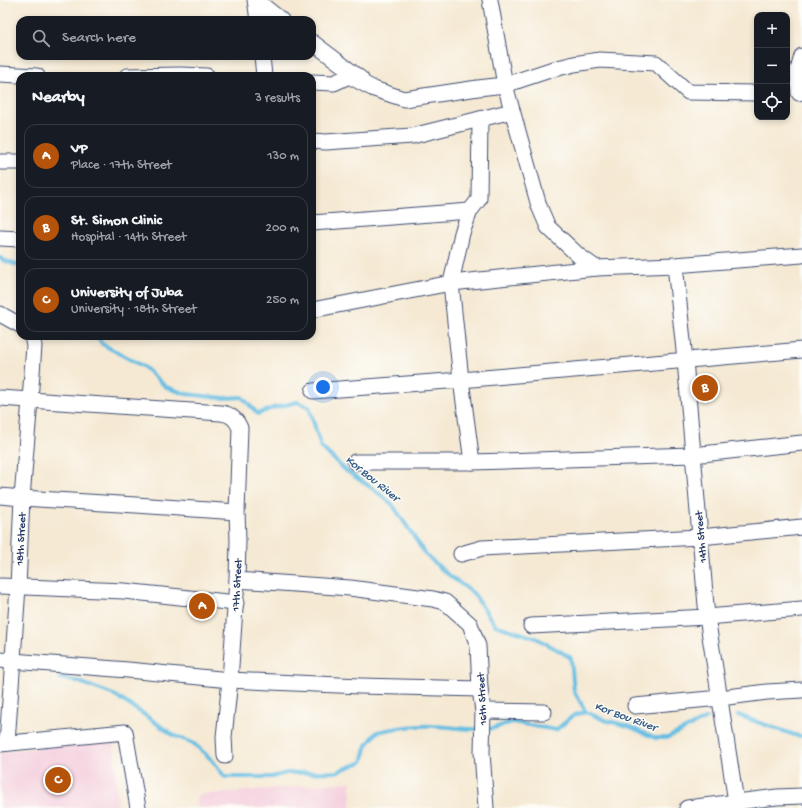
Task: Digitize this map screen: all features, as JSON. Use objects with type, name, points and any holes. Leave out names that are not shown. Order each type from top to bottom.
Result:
[{"type":"street","points":[[255,0],[257,16]]},
{"type":"street","points":[[259,0],[262,5],[276,16]]},
{"type":"street","points":[[490,0],[505,86],[539,206],[548,227],[579,256],[596,268]]},
{"type":"street","points":[[316,45],[374,89]]},
{"type":"street","points":[[796,95],[798,70],[802,56]]},
{"type":"street","points":[[262,60],[264,72]]},
{"type":"street","points":[[316,82],[334,83],[349,76],[374,89],[404,99],[478,88],[505,86],[550,70],[600,60],[656,63],[688,92],[754,93]]},
{"type":"street","points":[[0,74],[16,75]]},
{"type":"street","points":[[316,141],[326,142],[412,136],[512,111]]},
{"type":"street","points":[[472,462],[461,380],[451,282],[458,257],[462,232],[470,212],[479,199],[480,119]]},
{"type":"street","points":[[0,162],[16,162]]},
{"type":"street","points":[[316,223],[470,212]]},
{"type":"street","points":[[0,238],[16,239]]},
{"type":"street","points":[[316,309],[451,282],[596,268],[675,265],[802,256]]},
{"type":"street","name":"14th Street","points":[[675,265],[685,360],[707,617],[737,805]]},
{"type":"street","points":[[0,314],[16,323]]},
{"type":"street","name":"18th Street","points":[[4,743],[6,661],[18,587],[22,498],[34,346],[33,340]]},
{"type":"street","points":[[313,391],[461,380],[802,350]]},
{"type":"street","points":[[0,398],[30,400]]},
{"type":"street","name":"17th Street","points":[[30,400],[221,413],[228,414],[238,422],[240,428],[237,512],[237,580],[230,680],[224,737],[225,756]]},
{"type":"street","points":[[355,462],[472,462],[693,455],[802,443]]},
{"type":"street","points":[[0,496],[237,512]]},
{"type":"street","points":[[461,554],[482,548],[700,537],[802,527]]},
{"type":"street","name":"16th Street","points":[[237,580],[350,588],[433,599],[445,602],[470,624],[478,646],[480,689],[483,711],[482,752],[486,808]]},
{"type":"street","points":[[0,586],[124,591],[236,603]]},
{"type":"street","points":[[531,626],[707,617],[802,608]]},
{"type":"street","points":[[6,661],[128,670],[230,680],[480,689]]},
{"type":"street","points":[[636,706],[767,692],[802,690]]},
{"type":"street","points":[[483,711],[544,712]]},
{"type":"street","points":[[4,743],[125,732],[138,808]]},
{"type":"street","points":[[687,808],[737,805],[777,797],[802,796]]},
{"type":"shaded area","points":[[113,739],[118,808],[0,808],[0,752]]},
{"type":"shaded area","points":[[351,782],[351,808],[198,808],[197,795]]},
{"type":"waterway","name":"Kor Bou River","points":[[0,258],[16,265]]},
{"type":"waterway","name":"Kor Bou River","points":[[100,340],[102,344],[144,367],[166,387],[186,394],[224,398],[242,397],[258,414],[273,408],[297,402],[309,407],[321,447],[345,470],[372,488],[392,504],[426,555],[446,573],[473,593],[495,625],[536,638],[571,658],[574,691],[586,712],[604,720],[628,726],[655,738],[667,738],[707,718]]},
{"type":"waterway","points":[[60,678],[79,682],[114,695],[173,735],[193,743],[212,760],[225,777],[272,777],[286,773],[336,772],[362,762],[367,745],[377,732],[405,727],[426,726],[480,729]]},
{"type":"waterway","points":[[486,729],[512,722],[556,730],[574,715],[586,712]]},
{"type":"waterway","points":[[738,715],[798,736],[802,736]]},
{"type":"place","name":"St. Simon Clinic","points":[[705,388]]},
{"type":"place","name":"VP","points":[[202,606]]},
{"type":"place","name":"University of Juba","points":[[58,780]]}]
